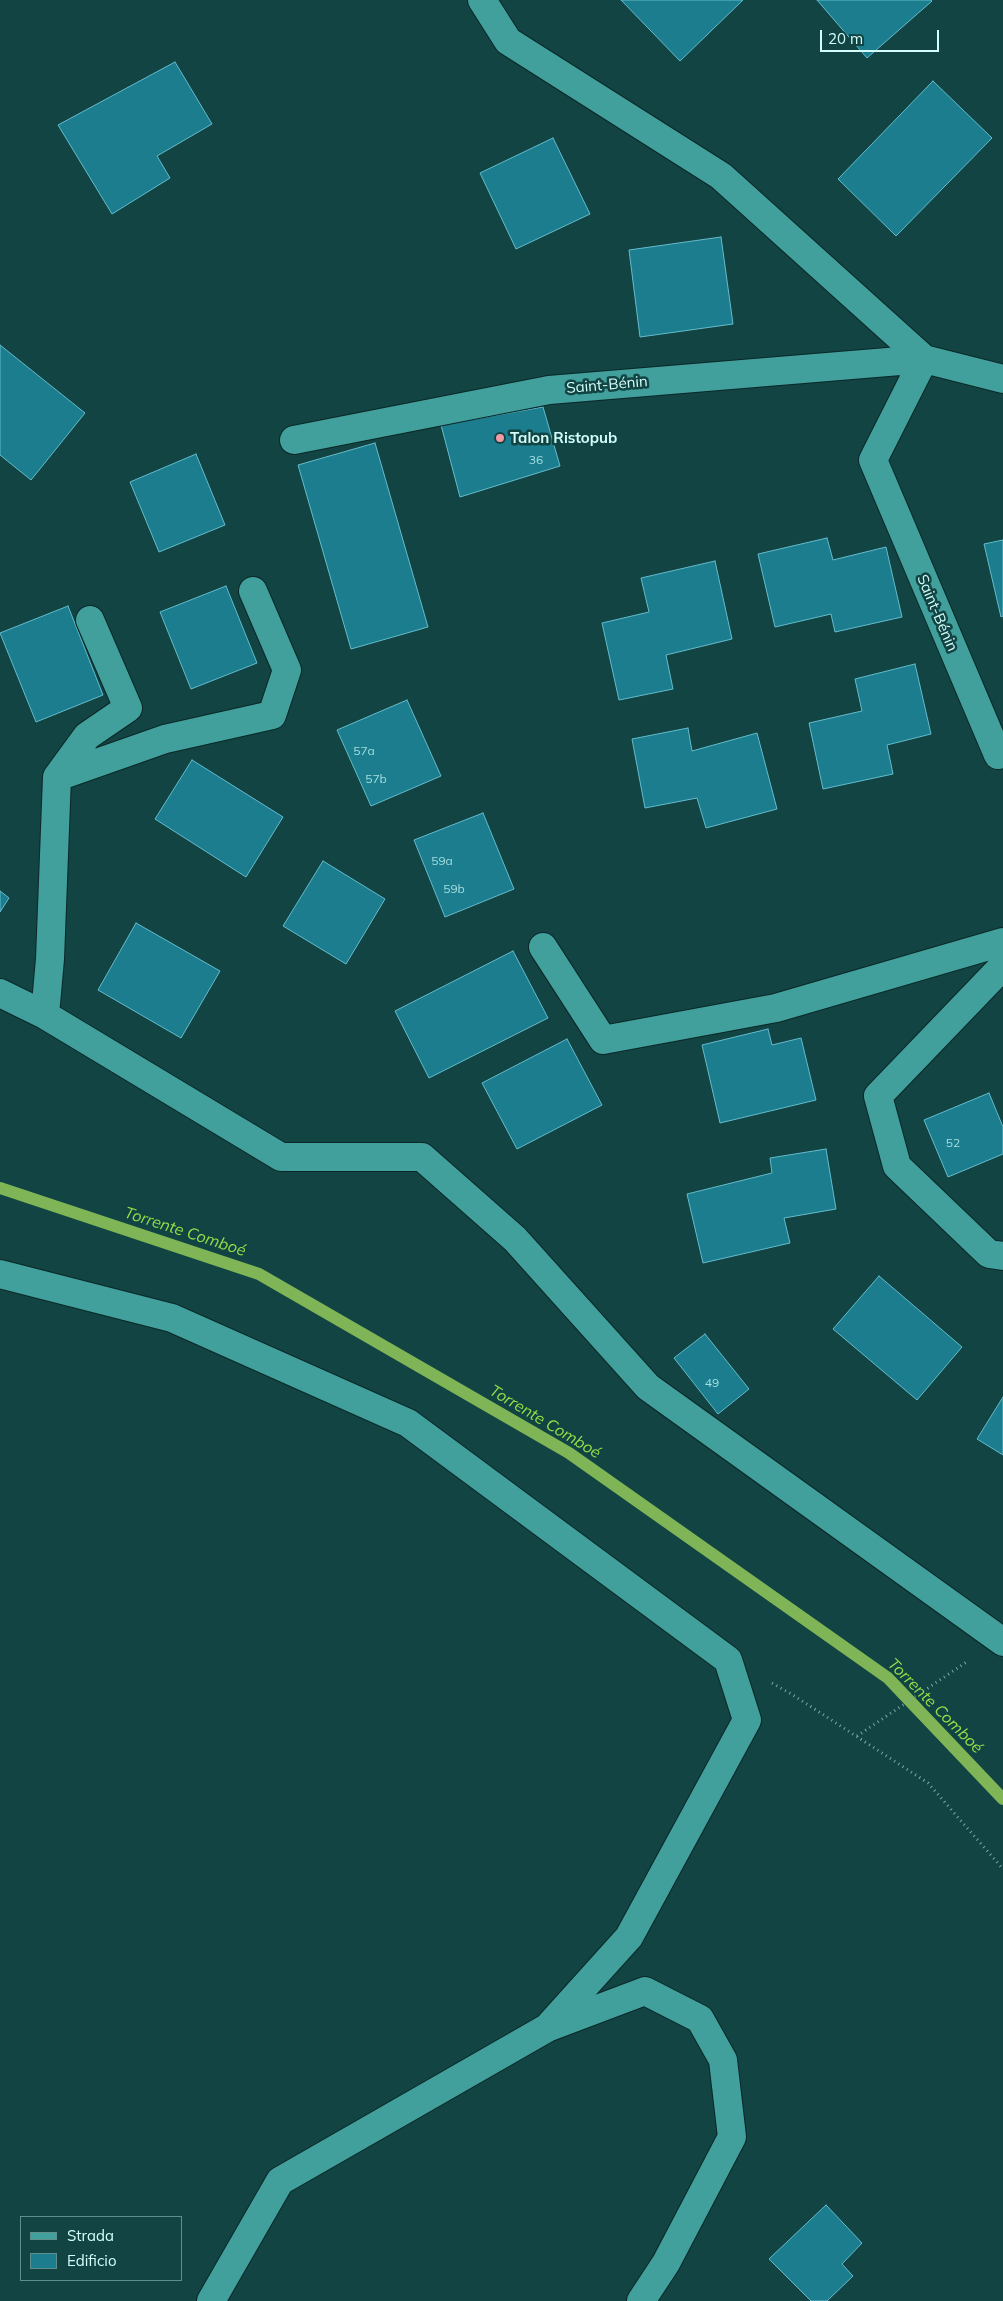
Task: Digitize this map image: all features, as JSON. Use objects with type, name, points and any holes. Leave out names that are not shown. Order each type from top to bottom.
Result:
[{"type":"street","name":"Saint-Bénin","points":[[482,0],[508,41],[721,176],[924,359]]},
{"type":"street","name":"Saint-Bénin","points":[[924,359],[872,460],[998,755],[1003,754]]},
{"type":"street","name":"Saint-Bénin","points":[[294,440],[549,390],[924,359],[1003,379]]},
{"type":"street","points":[[57,777],[165,738],[272,715],[286,670],[253,591]]},
{"type":"street","points":[[45,1015],[50,959],[57,777],[87,736],[128,708],[90,620]]},
{"type":"street","points":[[543,948],[603,1040],[776,1008],[1003,942]]},
{"type":"street","points":[[1003,966],[878,1096],[898,1166],[989,1254],[1003,1256]]},
{"type":"street","points":[[0,993],[45,1015],[281,1157],[422,1157],[515,1239],[648,1388],[1002,1639]]},
{"type":"street","points":[[0,1274],[172,1318],[408,1423],[728,1660],[747,1720],[630,1937],[547,2028]]},
{"type":"street","points":[[211,2301],[280,2181],[547,2028],[645,1991],[700,2019],[723,2060],[732,2137],[666,2263],[641,2301]]},
{"type":"path","points":[[857,1736],[1002,1639]]},
{"type":"path","points":[[728,1660],[793,1695],[928,1783],[1003,1869]]},
{"type":"building","points":[[621,0],[743,0],[680,61]]},
{"type":"building","points":[[817,0],[931,0],[932,1],[867,58]]},
{"type":"building","points":[[175,62],[212,124],[157,156],[170,178],[112,214],[58,125]]},
{"type":"building","points":[[933,81],[992,138],[896,236],[838,179]]},
{"type":"building","points":[[553,138],[590,214],[516,249],[480,173]]},
{"type":"building","points":[[721,237],[733,324],[640,337],[629,250]]},
{"type":"building","points":[[0,345],[85,413],[31,480],[0,455]]},
{"type":"building","points":[[543,407],[560,466],[460,497],[441,425]]},
{"type":"building","points":[[375,443],[428,627],[351,649],[298,465]]},
{"type":"building","points":[[196,454],[225,525],[159,552],[130,482]]},
{"type":"building","points":[[827,538],[833,560],[886,547],[902,617],[835,632],[831,614],[775,627],[758,554]]},
{"type":"building","points":[[1003,540],[1003,616],[1001,617],[984,544]]},
{"type":"building","points":[[715,561],[732,639],[666,655],[673,689],[619,700],[602,623],[649,612],[641,578]]},
{"type":"building","points":[[226,586],[257,663],[191,689],[160,612]]},
{"type":"building","points":[[68,606],[103,695],[36,722],[0,633]]},
{"type":"building","points":[[915,664],[931,734],[887,745],[893,774],[823,789],[809,723],[862,711],[855,679]]},
{"type":"building","points":[[407,700],[441,776],[371,806],[337,730]]},
{"type":"building","points":[[688,728],[692,751],[757,733],[777,809],[706,828],[697,798],[645,808],[632,739]]},
{"type":"building","points":[[192,760],[283,817],[246,877],[155,819]]},
{"type":"building","points":[[483,813],[514,889],[445,917],[414,840]]},
{"type":"building","points":[[323,861],[385,899],[346,964],[283,926]]},
{"type":"building","points":[[0,891],[9,898],[0,912]]},
{"type":"building","points":[[136,923],[220,971],[181,1038],[98,990]]},
{"type":"building","points":[[513,951],[548,1018],[429,1078],[395,1011]]},
{"type":"building","points":[[768,1029],[772,1045],[801,1038],[816,1100],[720,1123],[702,1045]]},
{"type":"building","points":[[567,1039],[602,1105],[517,1149],[482,1083]]},
{"type":"building","points":[[989,1093],[1003,1127],[1003,1154],[948,1177],[924,1120]]},
{"type":"building","points":[[826,1149],[836,1209],[784,1218],[790,1243],[703,1263],[687,1194],[772,1173],[770,1158]]},
{"type":"building","points":[[879,1276],[962,1347],[917,1400],[833,1329]]},
{"type":"building","points":[[705,1334],[749,1389],[718,1414],[674,1358]]},
{"type":"building","points":[[1003,1397],[1003,1455],[977,1439]]},
{"type":"building","points":[[826,2205],[862,2243],[842,2264],[853,2276],[827,2301],[811,2301],[769,2259]]},
{"type":"waterway","name":"Torrente Comboé","points":[[0,1188],[259,1274],[569,1453],[888,1678],[1003,1799]]},
{"type":"place","name":"Talon Ristopub","points":[[500,438]]}]
